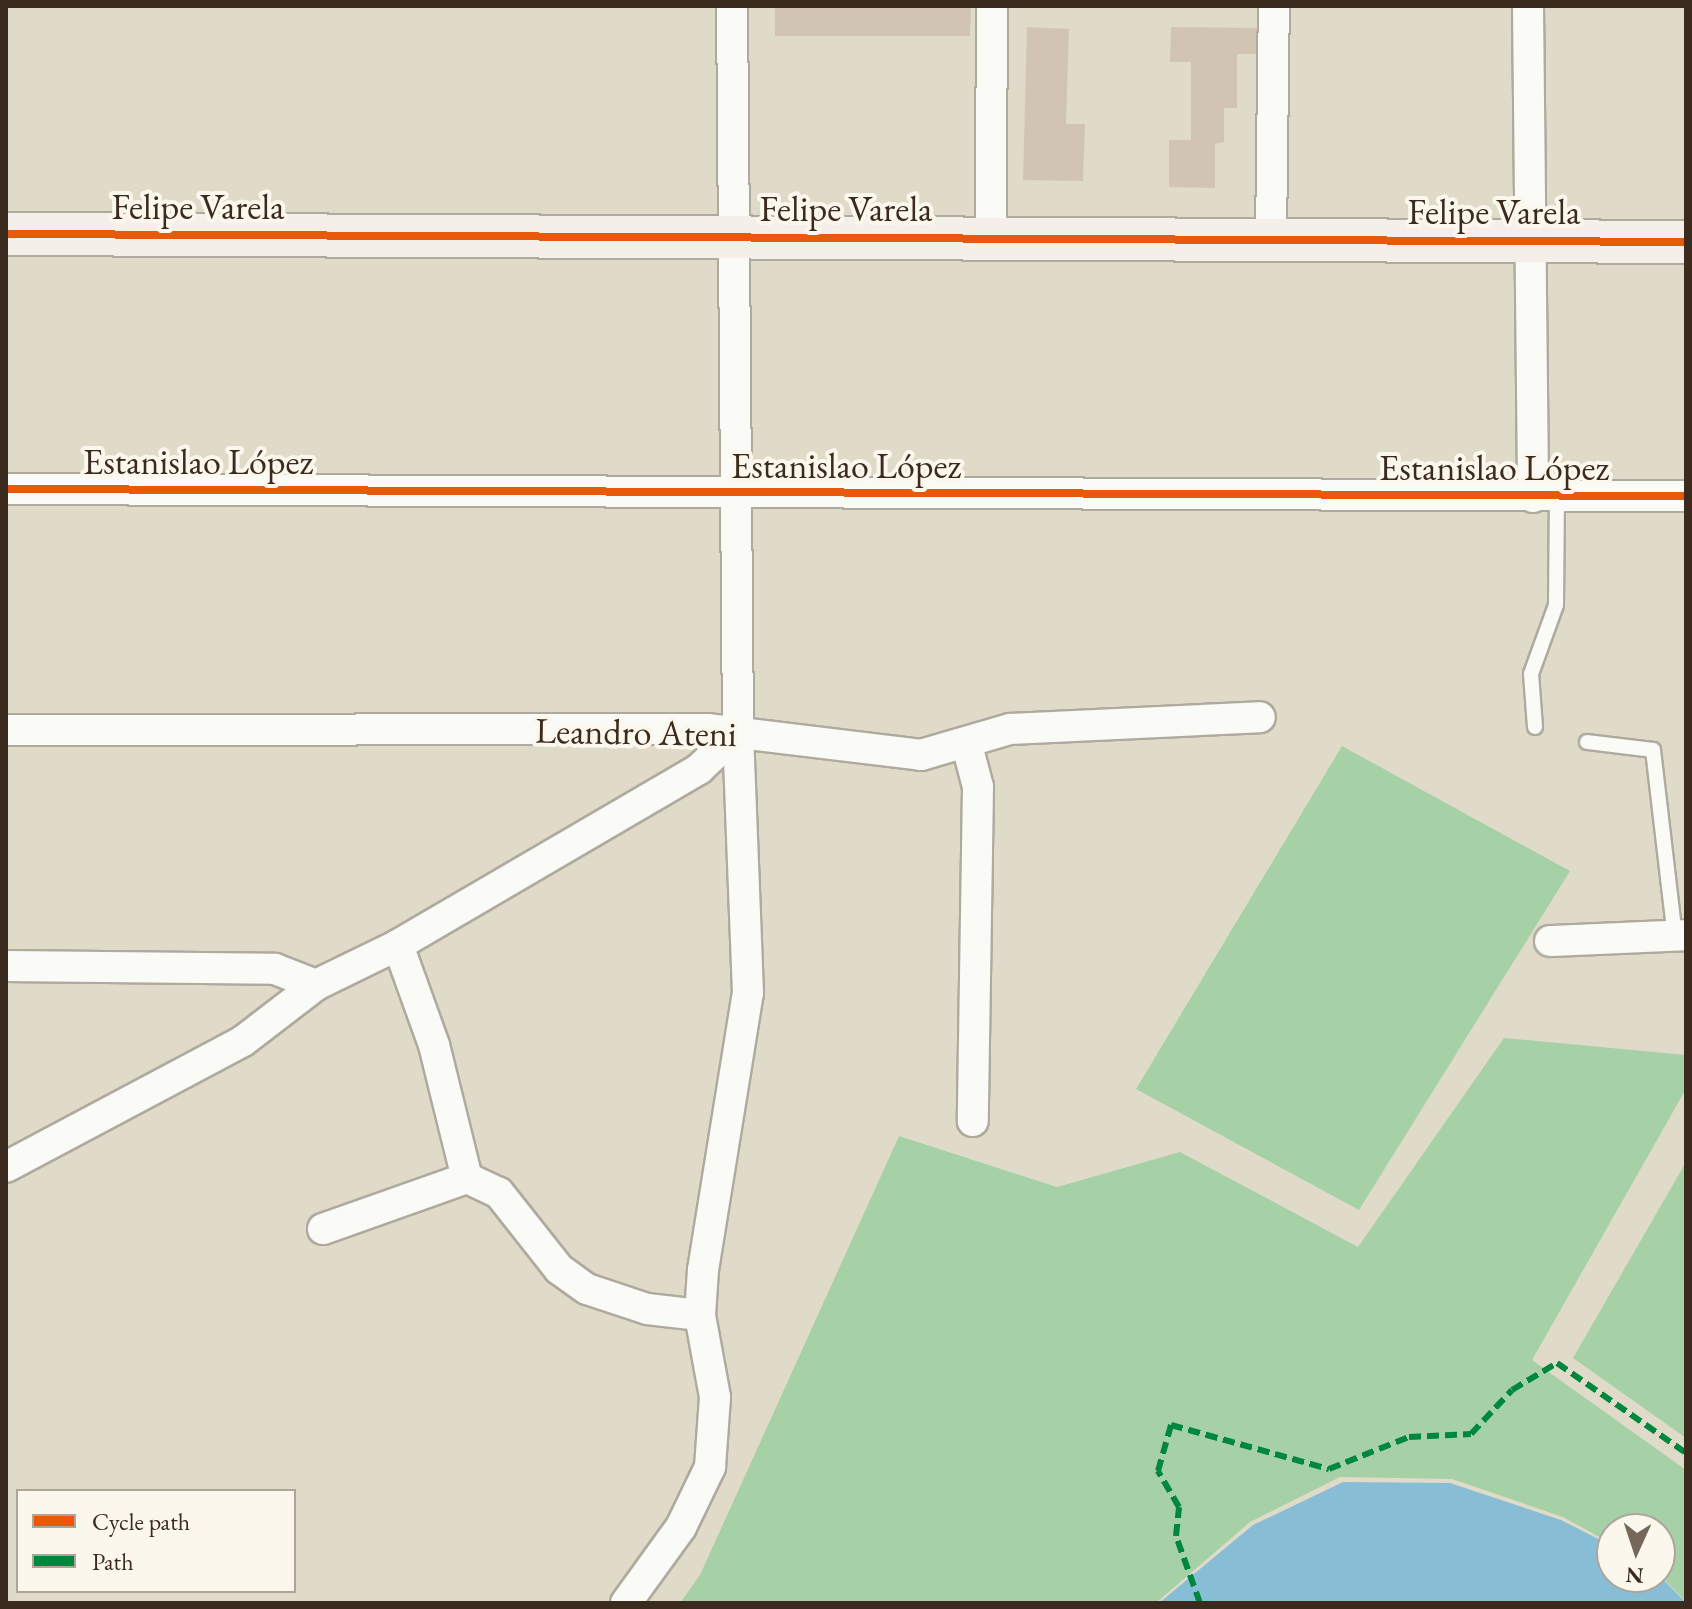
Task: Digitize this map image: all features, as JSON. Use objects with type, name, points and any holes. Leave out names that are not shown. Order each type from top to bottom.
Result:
[{"type":"street","points":[[626,1603],[681,1527],[710,1467],[715,1397],[700,1315],[703,1270],[748,993],[738,732],[731,236],[732,6]]},
{"type":"street","points":[[991,238],[992,6]]},
{"type":"street","points":[[1271,239],[1274,6]]},
{"type":"street","points":[[1528,6],[1530,241],[1545,496]]},
{"type":"street","name":"Felipe Varela","points":[[6,234],[1686,242]]},
{"type":"street","name":"Estanislao López","points":[[6,489],[1686,496]]},
{"type":"street","name":"Leandro Ateni","points":[[6,730],[738,732],[921,755],[967,745],[1010,729],[1260,717]]},
{"type":"street","points":[[6,1167],[243,1041],[316,985],[398,945],[699,769],[738,732]]},
{"type":"street","points":[[967,745],[978,787],[973,1121]]},
{"type":"street","points":[[1550,941],[1680,935]]},
{"type":"street","points":[[398,945],[434,1045],[467,1178]]},
{"type":"street","points":[[6,966],[275,969],[316,985]]},
{"type":"street","points":[[323,1229],[467,1178],[499,1193],[559,1269],[587,1289],[647,1309],[700,1315]]},
{"type":"lane","points":[[1535,727],[1531,674],[1556,605],[1545,496]]},
{"type":"lane","points":[[1587,742],[1653,750],[1680,935]]},
{"type":"green space","points":[[1342,746],[1570,871],[1359,1210],[1136,1089]]},
{"type":"green space","points":[[1504,1038],[1686,1055],[1686,1089],[1532,1360],[1686,1470],[1686,1602],[1676,1592],[1676,1513],[1596,1513],[1596,1535],[1563,1517],[1452,1479],[1340,1477],[1250,1522],[1156,1603],[680,1603],[700,1575],[899,1136],[1057,1187],[1180,1152],[1358,1247]]},
{"type":"green space","points":[[1686,1162],[1686,1438],[1573,1358]]},
{"type":"water","points":[[1343,1482],[1450,1483],[1561,1520],[1596,1538],[1596,1593],[1676,1593],[1686,1603],[1159,1603],[1253,1525]]},
{"type":"building","points":[[775,6],[971,6],[970,36],[775,36]]},
{"type":"building","points":[[1027,27],[1069,29],[1066,124],[1085,124],[1083,181],[1023,180]]},
{"type":"building","points":[[1171,27],[1258,28],[1258,54],[1237,54],[1237,108],[1224,108],[1224,142],[1215,144],[1215,188],[1169,187],[1169,140],[1191,140],[1191,62],[1170,62]]},
{"type":"marked path","points":[[1200,1603],[1176,1536],[1179,1507],[1158,1471],[1171,1425],[1329,1469],[1409,1437],[1471,1434],[1512,1390],[1557,1363],[1686,1453]]},
{"type":"cycle path","points":[[6,234],[1686,242]]},
{"type":"cycle path","points":[[6,489],[1686,496]]}]
